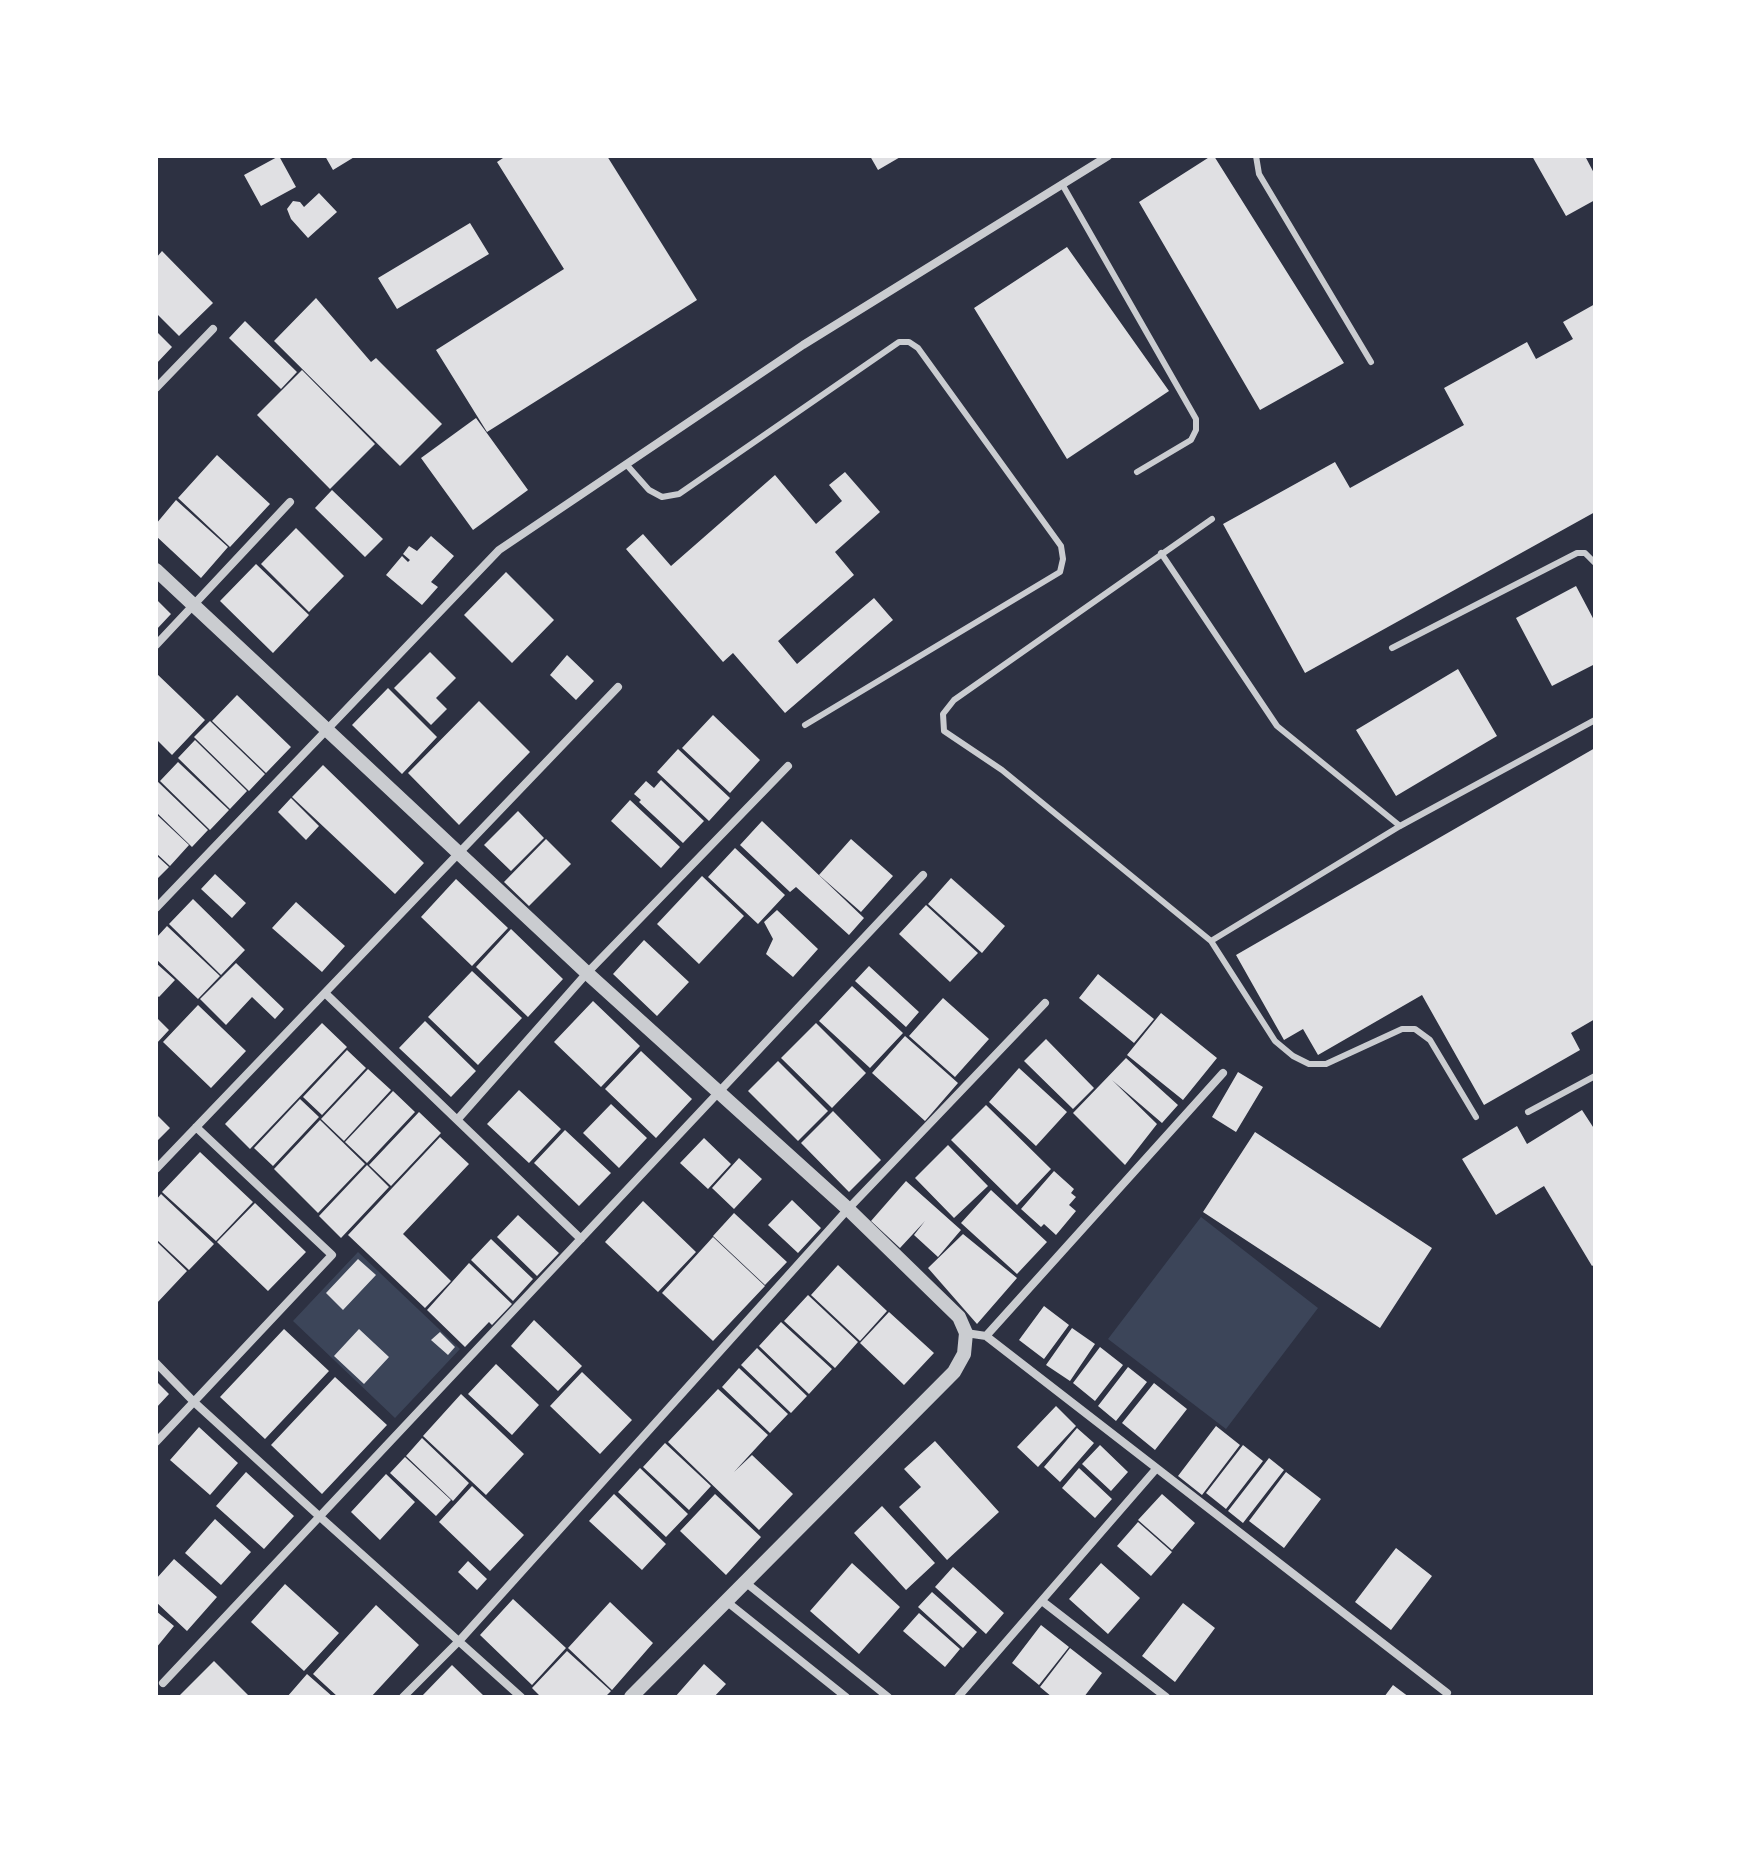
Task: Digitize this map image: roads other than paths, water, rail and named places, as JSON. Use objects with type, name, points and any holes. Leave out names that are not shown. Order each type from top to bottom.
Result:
[{"type":"street","points":[[156,908],[499,550],[803,345],[1108,156]]},
{"type":"street","points":[[156,388],[213,329]]},
{"type":"street","points":[[156,645],[290,502]]},
{"type":"street","points":[[156,570],[587,973],[848,1209],[959,1317],[966,1333],[964,1354],[954,1372],[631,1697]]},
{"type":"street","points":[[156,1169],[618,687]]},
{"type":"street","points":[[457,1120],[587,973],[788,766]]},
{"type":"street","points":[[163,1683],[923,875]]},
{"type":"street","points":[[325,993],[581,1239]]},
{"type":"street","points":[[403,1697],[460,1640],[848,1209],[1045,1003]]},
{"type":"street","points":[[986,1336],[1223,1073]]},
{"type":"street","points":[[156,1442],[332,1255],[196,1127]]},
{"type":"street","points":[[966,1333],[986,1336],[1447,1693]]},
{"type":"street","points":[[156,1363],[194,1402],[521,1697]]},
{"type":"street","points":[[958,1697],[1156,1469]]},
{"type":"street","points":[[745,1582],[888,1697]]},
{"type":"street","points":[[726,1601],[846,1697]]},
{"type":"street","points":[[1042,1601],[1166,1697]]},
{"type":"lane","points":[[1256,156],[1259,174],[1371,362]]},
{"type":"lane","points":[[1062,184],[1196,419],[1196,430],[1191,440],[1137,472]]},
{"type":"lane","points":[[626,464],[649,490],[662,497],[679,494],[899,342],[909,342],[918,348],[1061,546],[1063,559],[1060,572],[805,725]]},
{"type":"lane","points":[[1212,519],[954,700],[943,714],[944,731],[1002,770],[1211,941],[1275,1041],[1293,1056],[1309,1064],[1326,1064],[1402,1029],[1415,1029],[1430,1040],[1476,1117]]},
{"type":"lane","points":[[1161,553],[1277,726],[1400,826]]},
{"type":"lane","points":[[1392,648],[1577,553],[1585,553],[1595,563]]},
{"type":"lane","points":[[1211,941],[1400,826],[1595,720]]},
{"type":"lane","points":[[1528,1112],[1595,1076]]}]
